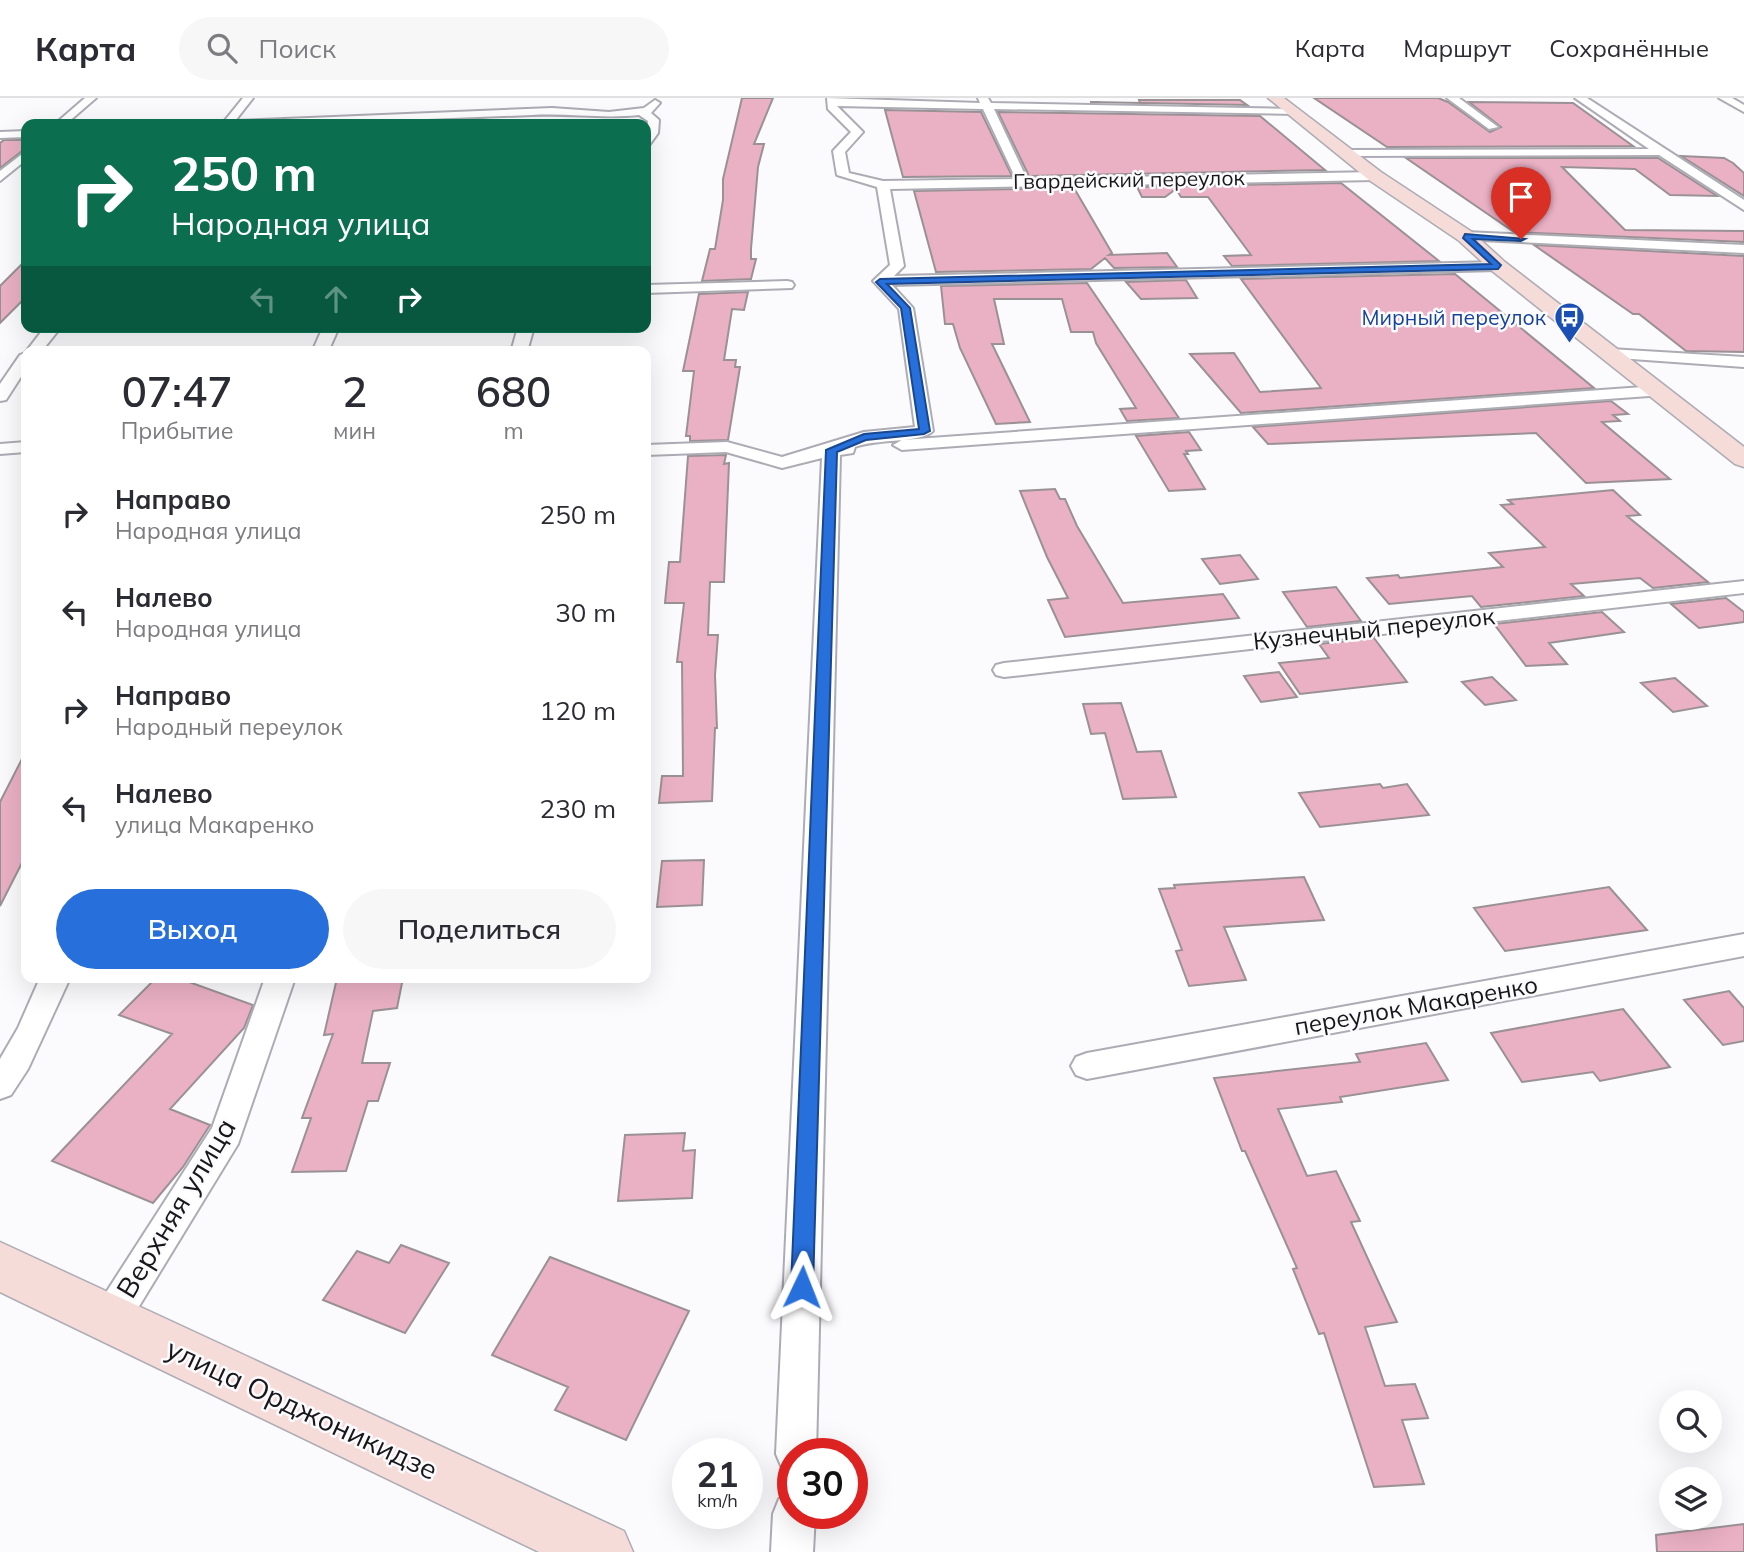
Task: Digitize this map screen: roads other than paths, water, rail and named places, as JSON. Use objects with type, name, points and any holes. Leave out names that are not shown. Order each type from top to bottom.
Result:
[{"type":"main road","points":[[1275,98],[1343,153],[1465,236],[1498,266],[1744,459]]},
{"type":"main road","name":"улица Орджоникидзе","points":[[0,1266],[603,1552]]},
{"type":"street","points":[[66,119],[90,98]]},
{"type":"street","points":[[233,119],[248,98]]},
{"type":"street","points":[[557,98],[557,104],[566,119]]},
{"type":"street","points":[[651,134],[654,120],[644,114],[660,98]]},
{"type":"street","points":[[1452,98],[1493,127]]},
{"type":"street","points":[[1580,98],[1744,206]]},
{"type":"street","points":[[1724,98],[1744,109]]},
{"type":"street","points":[[832,100],[1293,112]]},
{"type":"street","name":"Гвардейский переулок","points":[[832,100],[832,107],[857,132],[839,151],[843,175],[883,185],[1375,176]]},
{"type":"street","points":[[985,103],[1023,182]]},
{"type":"street","points":[[343,119],[552,111],[566,119],[647,111]]},
{"type":"street","points":[[0,135],[21,134]]},
{"type":"street","points":[[1343,153],[1660,152]]},
{"type":"street","points":[[0,177],[21,158]]},
{"type":"street","points":[[880,282],[897,266],[883,185]]},
{"type":"street","points":[[1465,236],[1744,248]]},
{"type":"street","points":[[880,282],[1498,266]]},
{"type":"street","points":[[651,450],[727,447],[782,463],[831,450],[864,437],[924,431],[906,308],[880,282]]},
{"type":"street","points":[[651,289],[787,285]]},
{"type":"street","points":[[1610,354],[1744,362]]},
{"type":"street","points":[[0,396],[21,365]]},
{"type":"street","points":[[831,450],[1657,391]]},
{"type":"street","points":[[0,449],[21,447]]},
{"type":"street","points":[[797,1438],[831,450]]},
{"type":"street","name":"Кузнечный переулок","points":[[1004,670],[1744,587]]},
{"type":"street","name":"переулок Макаренко","points":[[1087,1066],[1744,945]]},
{"type":"street","points":[[0,1085],[28,1039],[53,983]]},
{"type":"street","name":"Верхняя улица","points":[[111,1318],[226,1133],[279,983]]},
{"type":"street","points":[[792,1552],[793,1529]]},
{"type":"place","name":"Мирный переулок","points":[[1569,345]]}]
